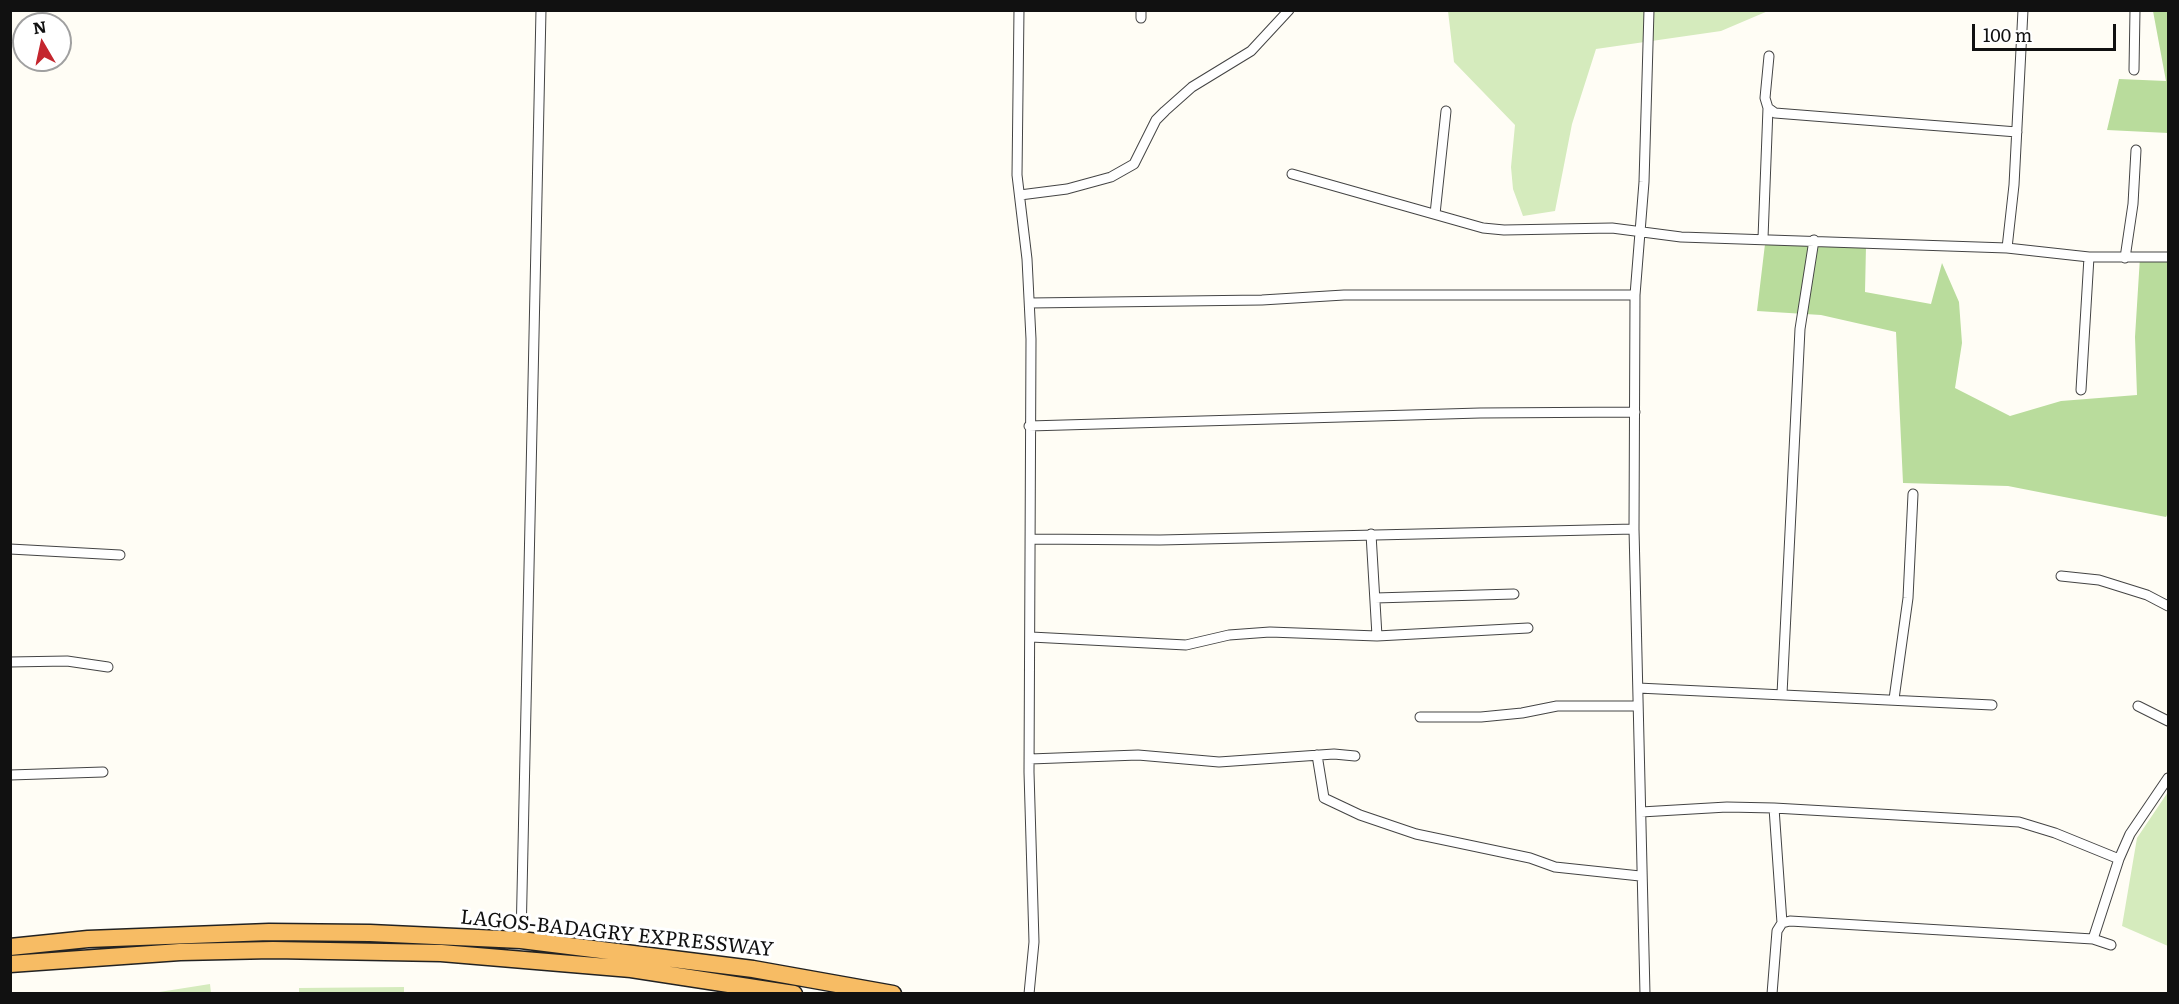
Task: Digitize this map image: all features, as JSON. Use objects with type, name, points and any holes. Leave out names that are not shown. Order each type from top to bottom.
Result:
[{"type":"highway","name":"LAGOS-BADAGRY EXPRESSWAY","points":[[10,947],[88,939],[269,932],[370,933],[520,940],[753,969],[893,993]]},
{"type":"highway","name":"LAGOS-BADAGRY EXPRESSWAY","points":[[10,964],[180,952],[284,950],[441,953],[631,969],[760,991],[794,993]]},
{"type":"street","points":[[520,940],[541,10]]},
{"type":"street","points":[[1019,10],[1017,175],[1030,303],[1030,759],[1034,942],[1029,993]]},
{"type":"street","points":[[1020,195],[1067,189],[1111,177],[1134,164],[1156,120],[1165,111],[1192,87],[1251,51],[1289,10]]},
{"type":"street","points":[[1644,993],[1634,530],[1635,294],[1640,231],[1649,10]]},
{"type":"street","points":[[2007,248],[2017,132],[2023,10]]},
{"type":"street","points":[[2134,70],[2135,10]]},
{"type":"street","points":[[1763,238],[1768,108],[1765,98],[1769,56]]},
{"type":"street","points":[[1768,108],[1775,113],[2017,132]]},
{"type":"street","points":[[1435,214],[1446,111]]},
{"type":"street","points":[[2125,258],[2133,204],[2136,150]]},
{"type":"street","points":[[1292,174],[1483,228],[1504,230],[1612,228],[1681,237],[2007,248],[2089,257],[2169,257]]},
{"type":"street","points":[[1782,694],[1800,329],[1814,240]]},
{"type":"street","points":[[2082,390],[2089,257]]},
{"type":"street","points":[[1030,303],[1262,300],[1344,295],[1635,294]]},
{"type":"street","points":[[1029,426],[1480,413],[1635,412]]},
{"type":"street","points":[[1894,699],[1908,598],[1913,494]]},
{"type":"street","points":[[1030,539],[1160,540],[1634,530]]},
{"type":"street","points":[[1371,534],[1377,636]]},
{"type":"street","points":[[10,549],[120,555]]},
{"type":"street","points":[[2061,576],[2099,580],[2147,595],[2169,606]]},
{"type":"street","points":[[1375,598],[1514,594]]},
{"type":"street","points":[[1031,637],[1185,645],[1229,635],[1270,632],[1377,636],[1528,628]]},
{"type":"street","points":[[10,662],[67,662],[108,667]]},
{"type":"street","points":[[1638,688],[1992,705]]},
{"type":"street","points":[[1420,717],[1491,716],[1557,706],[1638,706]]},
{"type":"street","points":[[2138,706],[2169,721]]},
{"type":"street","points":[[1030,759],[1138,755],[1219,762],[1317,755],[1355,756]]},
{"type":"street","points":[[1317,755],[1324,798],[1360,815],[1416,834],[1530,858],[1555,867],[1640,876]]},
{"type":"street","points":[[10,775],[103,772]]},
{"type":"street","points":[[2093,939],[2118,859],[2130,834],[2169,778]]},
{"type":"street","points":[[1641,812],[1728,807],[1774,808],[2019,822],[2055,833],[2118,859]]},
{"type":"street","points":[[1772,993],[1777,931],[1782,923],[1774,808]]},
{"type":"street","points":[[1782,923],[2093,939],[2111,945]]},
{"type":"green space","points":[[1448,11],[1768,11],[1721,31],[1596,49],[1572,124],[1555,211],[1523,216],[1513,189],[1511,167],[1515,125],[1454,62]]},
{"type":"green space","points":[[2153,11],[2168,11],[2168,133],[2107,130],[2119,79],[2166,81]]},
{"type":"green space","points":[[1765,244],[1866,246],[1865,292],[1931,304],[1942,263],[1959,302],[1962,343],[1955,388],[2010,416],[2061,401],[2137,395],[2135,337],[2140,257],[2168,256],[2168,513],[2166,517],[2008,486],[1903,483],[1896,332],[1821,315],[1757,311]]},
{"type":"green space","points":[[2168,792],[2168,946],[2122,926],[2137,838]]},
{"type":"green space","points":[[210,984],[211,993],[153,993]]},
{"type":"green space","points":[[404,987],[404,993],[299,993],[299,988]]}]
